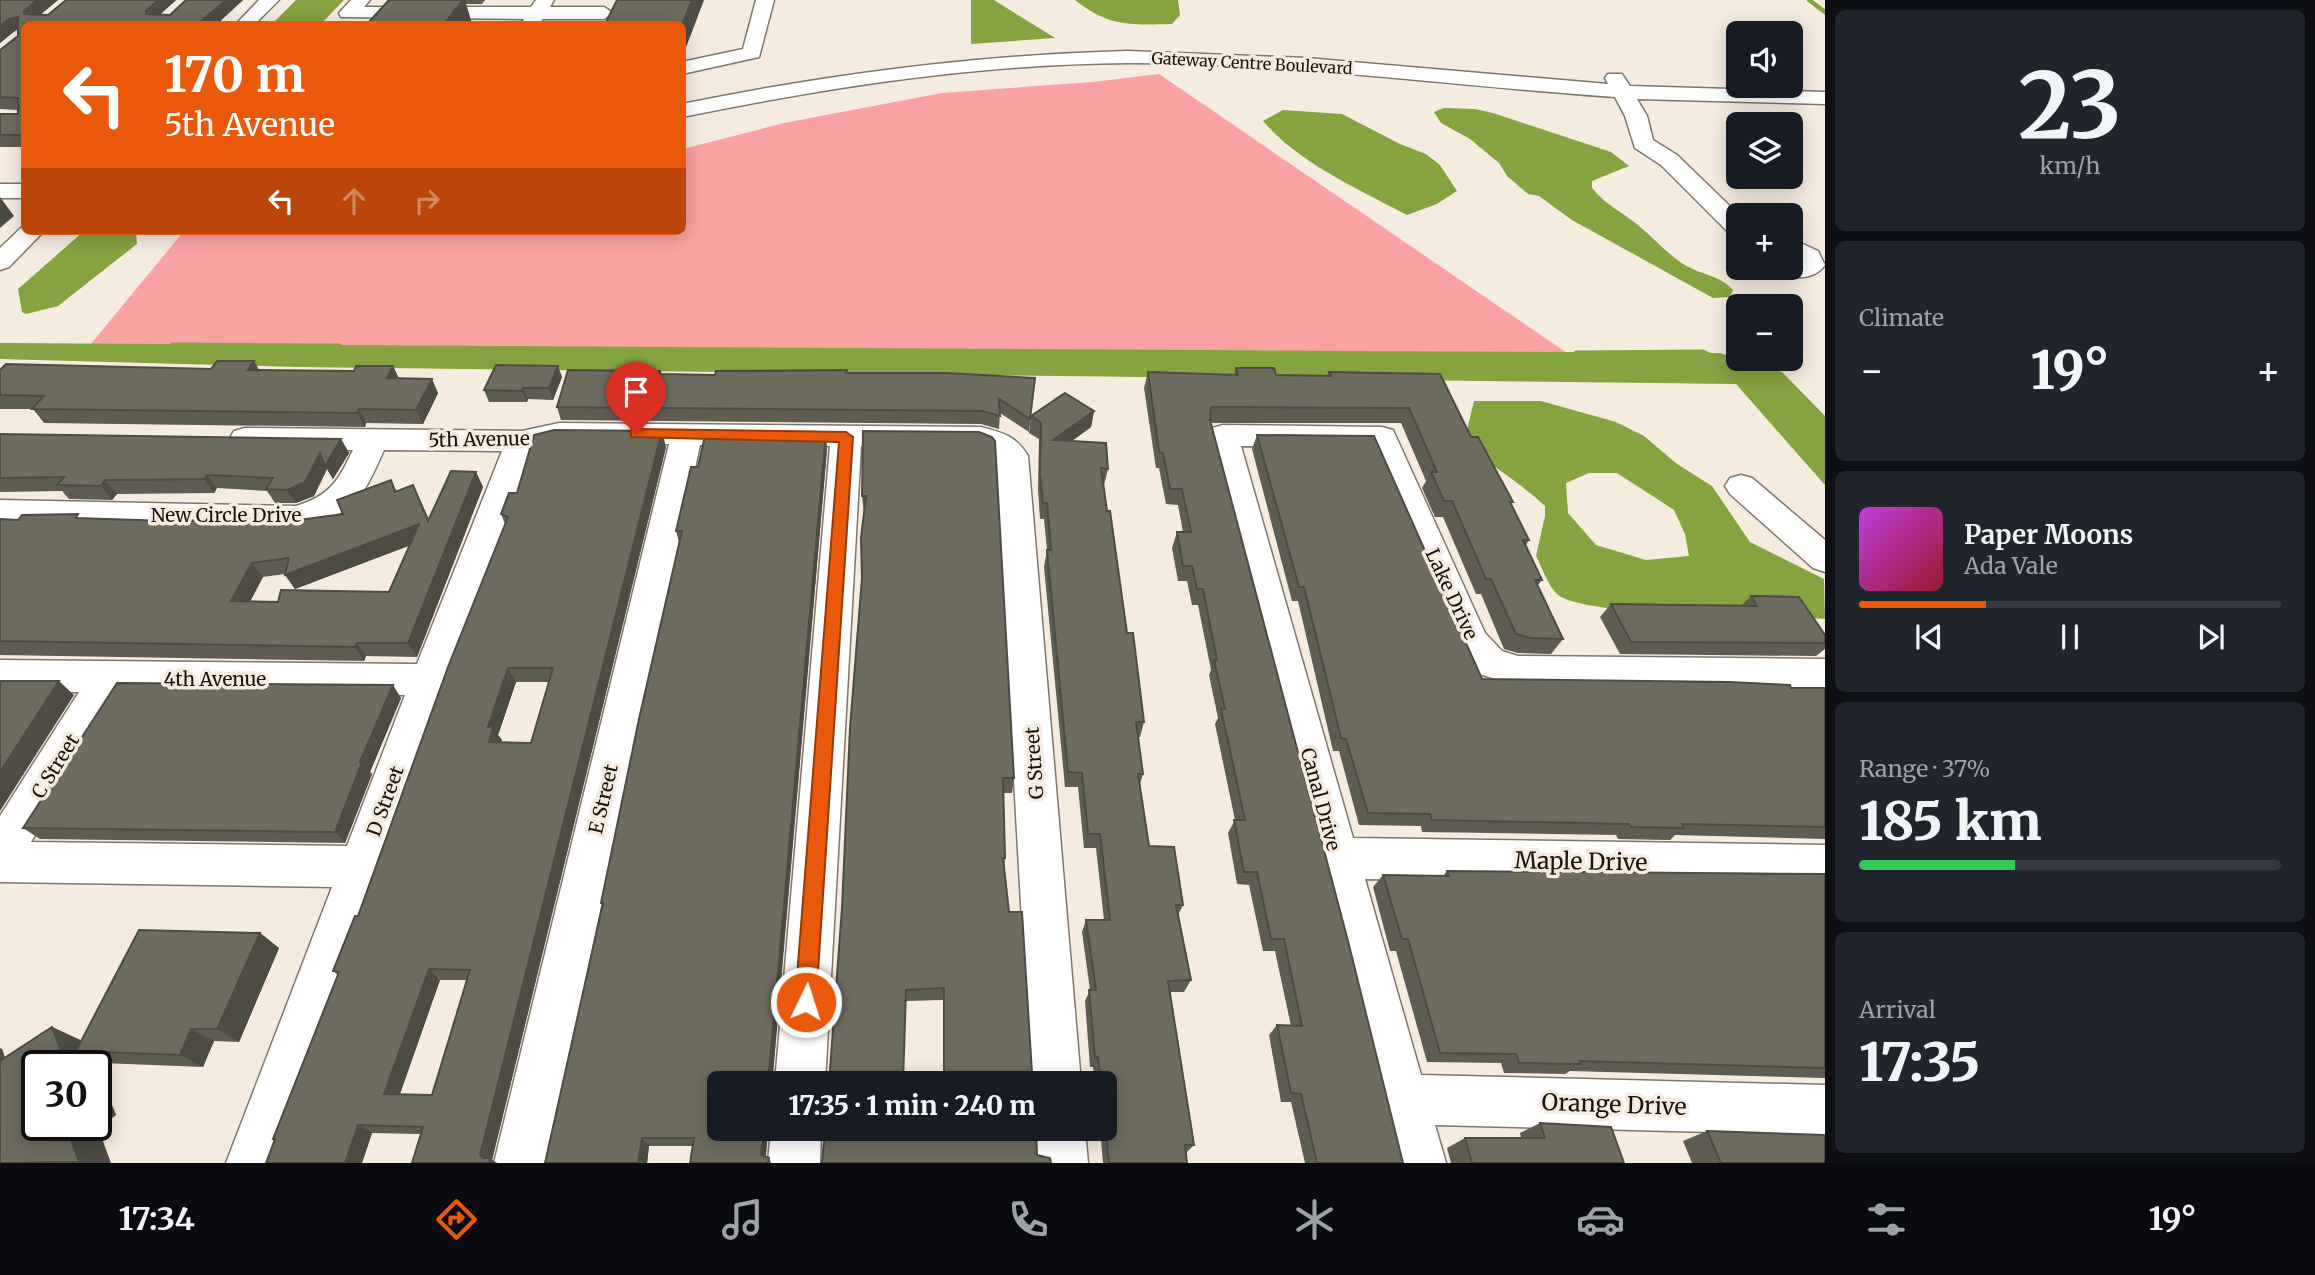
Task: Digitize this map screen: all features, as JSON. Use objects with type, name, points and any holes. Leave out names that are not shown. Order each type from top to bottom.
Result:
[{"type":"street","points":[[248,21],[270,0]]},
{"type":"street","points":[[686,68],[758,61],[765,0]]},
{"type":"street","points":[[349,13],[383,19],[505,13],[604,13]]},
{"type":"street","name":"Gateway Centre Boulevard","points":[[686,95],[792,74],[917,56],[1032,47],[1112,45],[1304,51],[1726,98],[1825,98]]},
{"type":"street","name":"Gateway Centre Boulevard","points":[[686,110],[760,94],[883,74],[956,65],[1073,58],[1262,61],[1620,85],[1726,84]]},
{"type":"street","points":[[1803,84],[1825,85]]},
{"type":"street","points":[[1620,85],[1636,116],[1643,143],[1669,160],[1726,216]]},
{"type":"street","points":[[0,173],[21,173]]},
{"type":"street","points":[[0,191],[21,191]]},
{"type":"street","points":[[0,262],[28,235]]},
{"type":"street","points":[[1803,269],[1808,268],[1812,261],[1806,250]]},
{"type":"street","name":"5th Avenue","points":[[374,439],[522,441],[559,433],[687,434],[981,437],[1003,445]]},
{"type":"street","name":"E Street","points":[[520,1163],[687,434]]},
{"type":"street","name":"Lake Drive","points":[[1223,435],[1382,437],[1471,642],[1489,662],[1518,671],[1825,675]]},
{"type":"street","name":"Canal Drive","points":[[1223,435],[1420,1163]]},
{"type":"street","points":[[801,1071],[846,437]]},
{"type":"street","points":[[221,438],[374,439]]},
{"type":"street","name":"New Circle Drive","points":[[0,512],[296,518],[327,510],[345,498],[374,439]]},
{"type":"street","name":"D Street","points":[[252,1163],[430,680],[522,441]]},
{"type":"street","name":"G Street","points":[[1003,445],[1012,456],[1055,1071]]},
{"type":"street","points":[[1741,486],[1825,559]]},
{"type":"street","name":"4th Avenue","points":[[0,676],[430,680]]},
{"type":"street","name":"C Street","points":[[0,854],[110,678]]},
{"type":"street","name":"Maple Drive","points":[[1337,858],[1825,864]]},
{"type":"street","points":[[0,862],[361,867]]},
{"type":"street","name":"Orange Drive","points":[[1403,1099],[1825,1110]]},
{"type":"street","points":[[794,1163],[795,1141]]},
{"type":"street","points":[[1061,1141],[1062,1163]]},
{"type":"shaded area","points":[[296,0],[344,0],[324,21],[275,21]]},
{"type":"shaded area","points":[[971,0],[994,0],[1055,38],[971,44]]},
{"type":"shaded area","points":[[1075,0],[1178,0],[1180,15],[1172,24],[1120,22],[1099,15]]},
{"type":"shaded area","points":[[1159,74],[1567,353],[90,345],[181,235],[686,235],[686,148],[784,123],[942,93],[1092,82]]},
{"type":"shaded area","points":[[1444,108],[1475,109],[1493,113],[1611,152],[1629,166],[1592,181],[1592,188],[1679,261],[1728,285],[1733,290],[1731,294],[1713,298],[1572,220],[1539,196],[1528,194],[1507,176],[1499,163],[1470,139],[1441,123],[1434,112]]},
{"type":"shaded area","points":[[1283,110],[1342,114],[1400,144],[1426,154],[1440,165],[1457,191],[1437,204],[1407,215],[1330,174],[1294,150],[1263,121]]},
{"type":"shaded area","points":[[79,235],[136,235],[137,244],[58,306],[26,314],[22,312],[18,289]]},
{"type":"shaded area","points":[[0,343],[1720,353],[1726,355],[1726,371],[1782,372],[1825,416],[1825,485],[1736,384],[296,367],[0,359]]},
{"type":"shaded area","points":[[1474,401],[1541,401],[1616,422],[1644,436],[1677,464],[1712,486],[1750,542],[1824,579],[1825,619],[1641,611],[1574,602],[1557,594],[1536,556],[1545,506],[1464,442]],"holes":[[[1589,473],[1617,473],[1674,510],[1685,534],[1689,556],[1646,560],[1596,545],[1568,513],[1566,483]]]},
{"type":"building","points":[[0,0],[37,0],[24,14],[48,15],[66,0],[158,0],[146,14],[170,15],[186,0],[226,0],[202,21],[21,21],[21,135],[0,135],[0,114],[18,114],[18,98],[0,97],[0,50],[18,36],[18,17],[9,19],[0,26]]},
{"type":"building","points":[[389,0],[463,0],[446,21],[370,21]]},
{"type":"building","points":[[617,0],[692,0],[684,21],[606,21]]},
{"type":"building","points":[[217,361],[254,361],[248,370],[354,371],[356,366],[393,366],[387,378],[432,379],[416,410],[359,409],[357,413],[32,409],[44,396],[0,395],[0,370],[6,364],[211,369]]},
{"type":"building","points":[[496,365],[558,366],[549,388],[523,388],[522,391],[484,390]]},
{"type":"building","points":[[1236,368],[1274,368],[1276,375],[1331,376],[1329,372],[1440,374],[1471,437],[1478,437],[1513,502],[1510,502],[1529,540],[1523,540],[1542,580],[1535,580],[1563,639],[1530,638],[1516,634],[1491,579],[1486,579],[1452,501],[1444,501],[1431,472],[1437,472],[1409,408],[1211,407],[1210,420],[1348,941],[1403,1163],[1317,1163],[1301,1094],[1291,1093],[1277,1025],[1302,1026],[1284,939],[1271,939],[1257,872],[1244,872],[1234,820],[1245,820],[1221,709],[1225,709],[1214,660],[1217,660],[1203,589],[1197,589],[1192,566],[1183,566],[1177,532],[1191,532],[1182,489],[1170,489],[1163,453],[1159,452],[1148,372],[1238,375]]},
{"type":"building","points":[[568,370],[660,371],[660,374],[715,375],[716,371],[847,370],[846,373],[946,373],[1035,378],[1030,419],[999,399],[1000,416],[982,411],[557,407]]},
{"type":"building","points":[[1065,393],[1094,411],[1053,440],[1106,443],[1108,469],[1101,468],[1107,511],[1110,511],[1127,633],[1133,633],[1144,722],[1136,722],[1143,774],[1138,774],[1149,846],[1174,847],[1183,905],[1176,905],[1191,980],[1168,981],[1194,1145],[1185,1145],[1187,1163],[1109,1163],[1107,1141],[1117,1141],[1117,1071],[1100,1071],[1098,1057],[1095,1057],[1089,990],[1096,990],[1086,920],[1110,920],[1100,834],[1088,834],[1082,773],[1068,772],[1047,550],[1051,550],[1047,503],[1043,503],[1040,473],[1041,423],[1031,416]]},
{"type":"building","points":[[554,430],[662,431],[480,1155],[490,1158],[489,1163],[412,1163],[423,1127],[358,1125],[345,1163],[266,1163],[339,972],[333,971],[355,916],[358,916],[448,667],[508,517],[501,514],[509,493],[517,493],[534,435]],"holes":[[[508,668],[553,668],[531,743],[489,742],[493,726],[488,727]],[[429,969],[470,970],[432,1095],[384,1094]]]},
{"type":"building","points":[[706,431],[826,432],[769,1071],[707,1071],[707,1141],[763,1141],[761,1155],[769,1158],[768,1163],[690,1163],[694,1138],[642,1138],[638,1163],[545,1163],[603,903],[639,719],[682,531],[676,531],[691,467],[698,467]]},
{"type":"building","points":[[863,431],[979,432],[995,441],[1014,778],[1003,778],[1003,858],[1009,912],[1022,912],[1032,1071],[944,1071],[944,988],[906,990],[903,1071],[830,1071],[842,908],[850,728],[862,578],[861,538],[866,496],[862,496]]},
{"type":"building","points":[[0,434],[341,439],[325,466],[320,453],[305,482],[287,490],[266,489],[273,478],[207,475],[204,479],[105,480],[101,486],[57,485],[64,477],[0,478]]},
{"type":"building","points":[[1257,435],[1374,436],[1482,679],[1729,682],[1790,685],[1791,688],[1825,688],[1825,827],[1682,824],[1684,828],[1631,827],[1629,824],[1432,820],[1430,814],[1368,813],[1346,739],[1341,738],[1304,587],[1299,587]]},
{"type":"building","points":[[451,471],[476,472],[408,643],[357,643],[355,647],[0,641],[0,519],[18,520],[22,515],[78,514],[76,518],[169,521],[286,518],[284,522],[343,514],[337,500],[391,480],[395,492],[413,485],[428,521]],"holes":[[[419,524],[389,592],[281,590],[278,602],[231,601],[252,563],[289,558],[285,575]]]},
{"type":"building","points":[[1751,596],[1799,597],[1825,635],[1825,643],[1631,642],[1611,604],[1757,606]]},
{"type":"building","points":[[0,681],[59,681],[0,772]]},
{"type":"building","points":[[117,683],[393,685],[360,762],[335,832],[23,828]]},
{"type":"building","points":[[1447,871],[1825,874],[1825,1068],[1580,1061],[1581,1064],[1519,1063],[1516,1054],[1440,1053],[1408,939],[1402,939],[1383,875],[1449,876]]},
{"type":"building","points":[[139,930],[260,933],[217,1029],[191,1029],[180,1055],[77,1050]]},
{"type":"building","points":[[52,1027],[61,1050],[21,1050],[21,1141],[72,1141],[79,1162],[0,1163],[0,1061]]},
{"type":"building","points":[[1540,1123],[1611,1127],[1624,1163],[1472,1163],[1465,1138],[1545,1138]]},
{"type":"building","points":[[1707,1131],[1825,1135],[1825,1163],[1721,1163]]},
{"type":"building","points":[[824,1141],[1036,1141],[1037,1155],[1050,1158],[1051,1163],[822,1163]]},
{"type":"waterway","points":[[1809,0],[1825,12]]},
{"type":"waterway","points":[[172,345],[339,346]]},
{"type":"waterway","points":[[1576,353],[1703,352],[1713,357]]},
{"type":"route","points":[[636,434],[846,437],[806,1002]]}]
